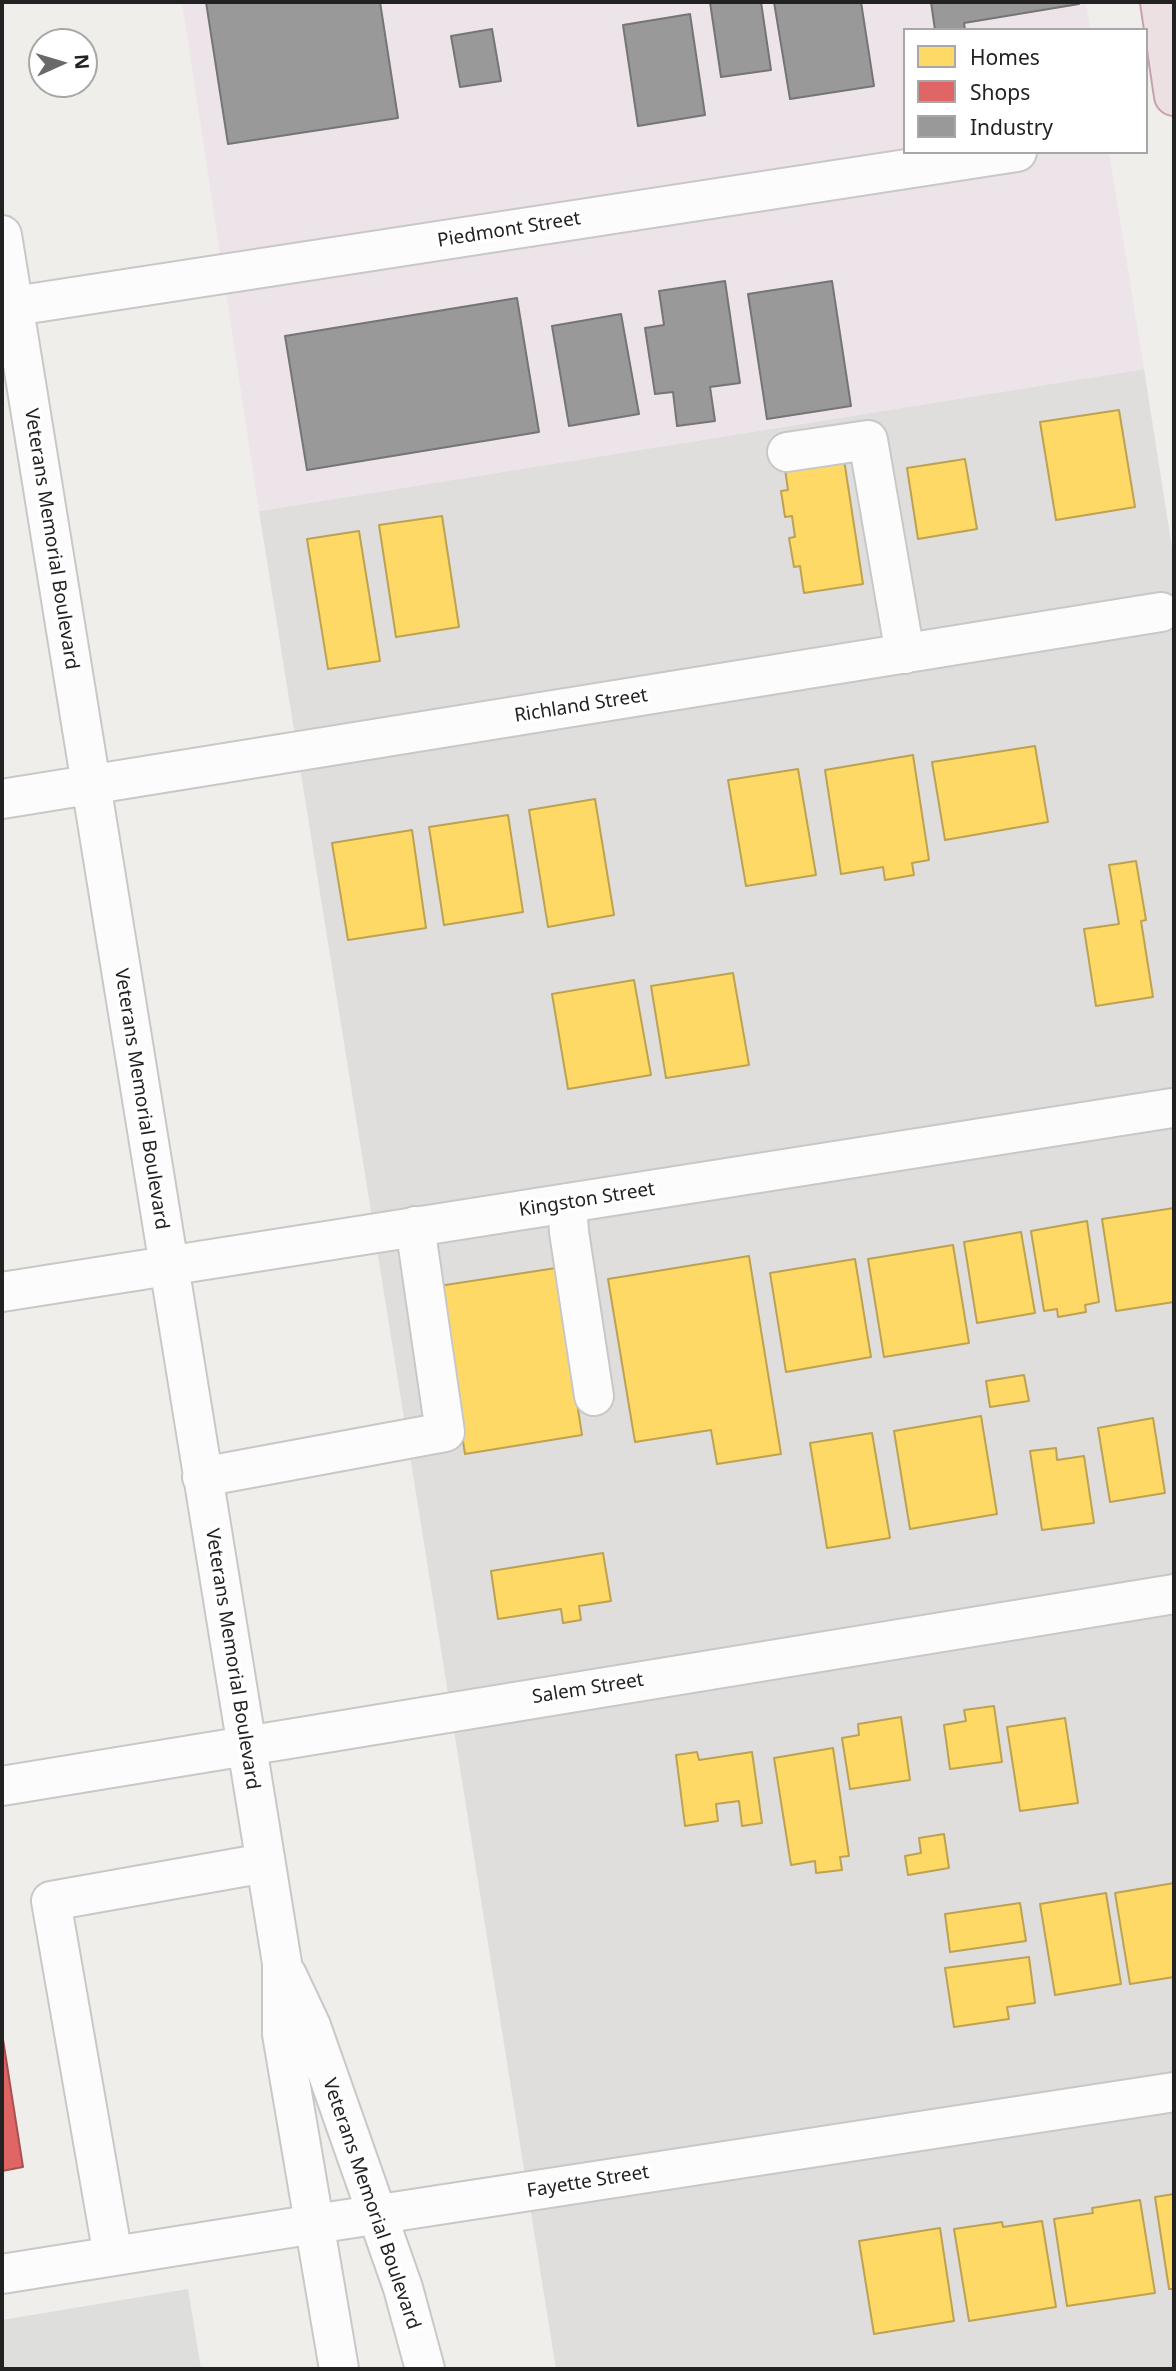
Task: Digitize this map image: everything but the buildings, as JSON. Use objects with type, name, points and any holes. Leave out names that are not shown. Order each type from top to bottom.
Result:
[{"type":"highway","points":[[1160,2],[1174,96]]},
{"type":"street","name":"Piedmont Street","points":[[7,307],[1004,154]]},
{"type":"street","name":"Veterans Memorial Boulevard","points":[[2,235],[7,307],[91,785],[282,1963],[282,2034],[340,2369]]},
{"type":"street","points":[[787,452],[868,440],[905,654]]},
{"type":"street","name":"Richland Street","points":[[2,799],[1160,612]]},
{"type":"street","name":"Kingston Street","points":[[2,1292],[1172,1108]]},
{"type":"street","points":[[567,1203],[594,1396]]},
{"type":"street","points":[[202,1477],[445,1432],[415,1226]]},
{"type":"street","name":"Salem Street","points":[[2,1786],[1174,1594]]},
{"type":"street","points":[[113,2256],[51,1902],[265,1863]]},
{"type":"street","name":"Veterans Memorial Boulevard","points":[[282,1963],[311,2026],[403,2288],[425,2369]]},
{"type":"street","name":"Fayette Street","points":[[2,2274],[1174,2092]]},
{"type":"shaded area","points":[[182,2],[1086,2],[1090,28],[903,28],[903,154],[1109,154],[1144,369],[259,511]]},
{"type":"shaded area","points":[[1144,369],[1174,561],[1174,2369],[556,2369],[259,511]]},
{"type":"shaded area","points":[[188,2289],[201,2369],[2,2369],[2,2320]]}]
